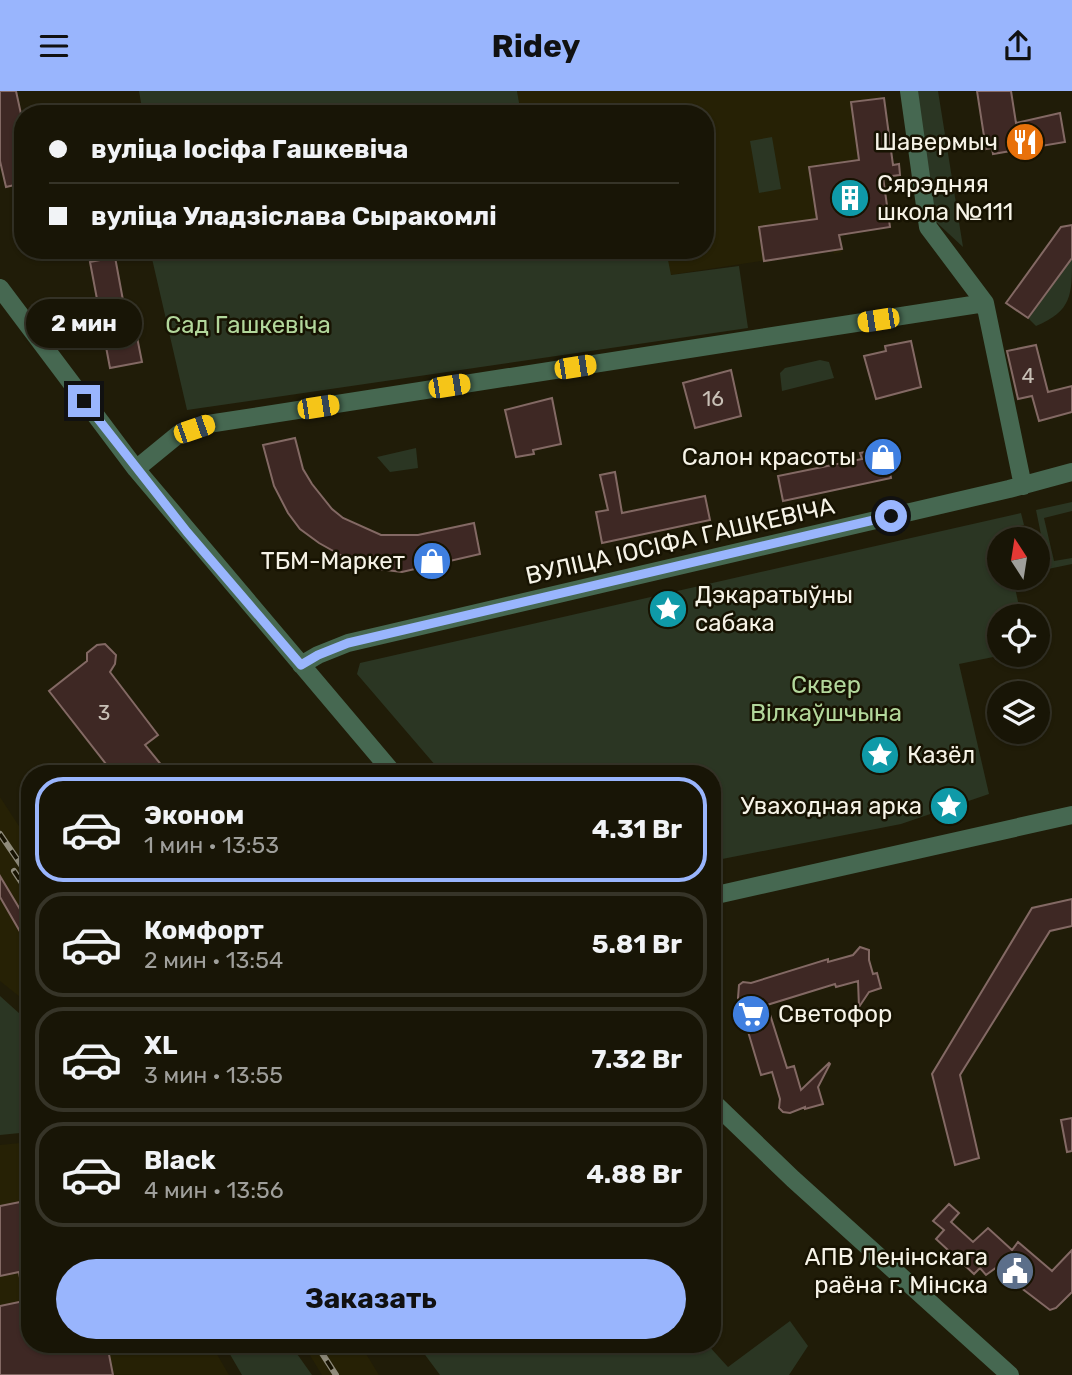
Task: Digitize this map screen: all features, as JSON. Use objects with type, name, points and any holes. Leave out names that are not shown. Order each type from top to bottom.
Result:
[{"type":"street","points":[[909,91],[928,227],[985,303],[1023,486]]},
{"type":"street","points":[[0,288],[136,469],[386,765]]},
{"type":"street","points":[[136,469],[180,433],[208,424],[985,303]]},
{"type":"street","name":"ВУЛІЦА ІОСІФА ГАШКЕВІЧА","points":[[301,665],[348,643],[1023,486],[1072,472]]},
{"type":"street","points":[[721,895],[1072,815]]},
{"type":"street","points":[[721,1110],[803,1188],[1010,1375]]},
{"type":"shaded area","points":[[517,91],[880,91],[881,98],[884,98],[893,165],[899,164],[900,175],[883,178],[890,227],[840,235],[842,252],[834,254],[833,250],[670,275],[667,259],[714,259],[714,105],[519,105]]},
{"type":"shaded area","points":[[0,797],[21,829],[21,998],[0,981]]},
{"type":"shaded area","points":[[21,1143],[21,1353],[216,1353],[229,1375],[0,1375],[0,1145]]},
{"type":"shaded area","points":[[309,1353],[366,1353],[379,1375],[322,1375]]},
{"type":"green space","points":[[139,91],[517,91],[519,105],[141,105]]},
{"type":"green space","points":[[916,91],[938,91],[963,247],[934,220]]},
{"type":"green space","points":[[772,137],[781,189],[759,193],[750,141]]},
{"type":"green space","points":[[1072,258],[1068,300],[1057,314],[1036,326],[1028,318]]},
{"type":"green space","name":"Сад Гашкевіча","points":[[152,259],[668,259],[671,275],[739,266],[748,328],[187,410]]},
{"type":"green space","points":[[820,360],[829,362],[834,378],[782,391],[780,373],[785,368]]},
{"type":"green space","points":[[416,448],[418,468],[390,472],[377,457]]},
{"type":"green space","points":[[1072,502],[1072,511],[1044,518],[1046,527],[1039,527],[1036,510]]},
{"type":"green space","name":"Сквер Вілкаўшчына","points":[[1021,513],[1024,525],[987,527],[987,590],[1016,590],[1018,604],[987,604],[987,658],[959,664],[989,794],[901,824],[721,859],[721,765],[435,765],[357,674],[360,663]]},
{"type":"green space","points":[[1050,544],[1054,561],[1072,558],[1072,564],[1050,569]]},
{"type":"green space","points":[[0,996],[21,1015],[21,1133],[0,1135]]},
{"type":"green space","points":[[790,1321],[808,1346],[789,1375],[440,1375],[424,1353],[715,1353],[728,1367]]},
{"type":"green space","points":[[229,1353],[296,1353],[312,1375],[242,1375]]},
{"type":"building","points":[[0,91],[16,91],[19,105],[14,105],[14,185],[6,187],[0,161]]},
{"type":"building","points":[[977,91],[1011,91],[1016,123],[1060,113],[1065,142],[993,154],[992,148],[986,149]]},
{"type":"building","name":"Сярэдняя школа №111","points":[[884,98],[893,165],[899,164],[900,175],[883,177],[890,227],[839,235],[842,249],[764,261],[759,227],[817,219],[809,167],[859,160],[851,102]]},
{"type":"building","points":[[1072,225],[1072,258],[1028,318],[1006,303],[1061,227]]},
{"type":"building","points":[[115,259],[130,338],[137,337],[142,362],[110,368],[90,262]]},
{"type":"building","points":[[911,341],[921,387],[876,399],[864,356],[886,351],[885,346]]},
{"type":"building","points":[[1036,345],[1048,392],[1072,386],[1072,412],[1039,421],[1032,396],[1018,399],[1007,351]]},
{"type":"building","points":[[731,370],[741,416],[695,428],[683,383]]},
{"type":"building","points":[[552,398],[561,444],[533,450],[534,454],[516,457],[505,410]]},
{"type":"building","points":[[295,438],[303,469],[312,484],[343,518],[381,535],[418,535],[474,523],[480,554],[402,572],[362,567],[319,543],[300,529],[288,513],[274,486],[263,445]]},
{"type":"building","points":[[885,448],[891,478],[783,501],[778,476],[862,459],[860,453]]},
{"type":"building","points":[[615,472],[622,513],[705,496],[710,520],[602,543],[596,512],[608,510],[600,475]]},
{"type":"building","points":[[105,644],[116,655],[110,672],[158,735],[145,745],[161,765],[107,765],[49,691],[87,661],[87,653],[97,645]]},
{"type":"building","points":[[0,876],[21,911],[21,933],[0,897]]},
{"type":"building","points":[[1072,899],[1072,926],[1050,931],[960,1075],[979,1158],[955,1165],[932,1074],[1032,908]]},
{"type":"building","points":[[860,947],[869,950],[873,974],[877,973],[881,988],[869,992],[859,1007],[858,981],[836,987],[835,984],[767,1005],[787,1068],[794,1066],[801,1090],[830,1064],[818,1087],[823,1104],[790,1113],[783,1112],[779,1108],[780,1099],[772,1072],[761,1075],[738,998],[739,985],[828,959],[828,962],[853,955]]},
{"type":"building","points":[[1072,1118],[1072,1151],[1067,1152],[1061,1120]]},
{"type":"building","points":[[21,1202],[21,1284],[19,1272],[0,1276],[0,1206]]},
{"type":"building","points":[[949,1204],[959,1213],[951,1222],[973,1242],[988,1228],[1012,1250],[1018,1242],[1052,1271],[1072,1250],[1072,1292],[1056,1308],[1050,1310],[1020,1287],[1024,1281],[1009,1267],[1003,1273],[997,1267],[986,1275],[980,1268],[974,1274],[936,1239],[944,1230],[933,1221]]},
{"type":"building","points":[[21,1302],[21,1353],[109,1353],[113,1375],[0,1375],[0,1306]]},
{"type":"railway","points":[[0,834],[21,865]]},
{"type":"railway","points":[[14,871],[21,882]]},
{"type":"railway","points":[[322,1353],[336,1375]]},
{"type":"place","name":"Шавермыч","points":[[1025,142]]},
{"type":"place","name":"Сярэдняя школа №111","points":[[850,198]]},
{"type":"place","name":"Салон красоты","points":[[883,457]]},
{"type":"place","name":"ТБМ-Маркет","points":[[432,561]]},
{"type":"place","name":"Дэкаратыўны сабака","points":[[668,609]]},
{"type":"place","name":"Казёл","points":[[880,755]]},
{"type":"place","name":"Уваходная арка","points":[[949,806]]},
{"type":"place","name":"Светофор","points":[[751,1014]]},
{"type":"place","name":"АПВ Ленінскага раёна г. Мінска","points":[[1015,1271]]},
{"type":"route","points":[[84,401],[187,532],[301,665],[348,643],[891,516]]}]
